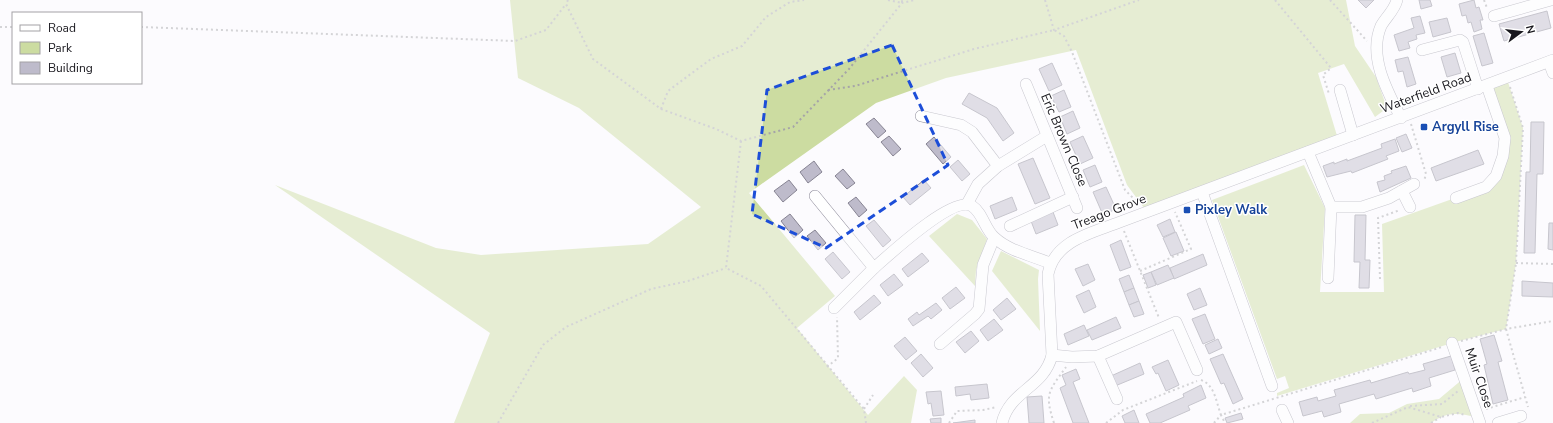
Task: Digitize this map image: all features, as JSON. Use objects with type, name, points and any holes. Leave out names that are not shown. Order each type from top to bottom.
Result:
[{"type":"street","points":[[1398,0],[1395,8],[1381,28],[1376,51],[1392,100],[1401,118]]},
{"type":"street","points":[[1494,16],[1551,0]]},
{"type":"street","points":[[1422,50],[1460,40],[1463,42],[1505,138],[1503,156],[1496,176],[1486,187],[1456,198]]},
{"type":"street","name":"Waterfield Road","points":[[1308,152],[1483,87],[1552,65]]},
{"type":"street","name":"Eric Brown Close","points":[[1010,226],[1075,202],[1026,84]]},
{"type":"street","points":[[1340,90],[1353,135]]},
{"type":"street","points":[[921,116],[961,125],[972,132],[998,166]]},
{"type":"street","points":[[967,204],[978,184],[998,166],[1047,136]]},
{"type":"street","points":[[1308,152],[1331,207],[1328,278]]},
{"type":"street","name":"Treago Grove","points":[[1050,263],[1057,253],[1075,240],[1308,152]]},
{"type":"street","points":[[1331,207],[1362,207],[1389,198],[1414,184]]},
{"type":"street","points":[[1402,190],[1410,207]]},
{"type":"street","points":[[1202,192],[1272,386]]},
{"type":"street","points":[[815,196],[874,268]]},
{"type":"street","points":[[836,306],[874,268],[921,228],[953,207],[967,204],[974,208],[994,238],[1007,247],[1050,263],[1047,283],[1052,354],[1046,372],[1009,404],[1002,423]]},
{"type":"street","points":[[940,344],[975,314],[978,309],[983,265],[994,238]]},
{"type":"street","points":[[1052,354],[1072,357],[1098,356],[1176,322],[1197,370]]},
{"type":"street","name":"Muir Close","points":[[1452,343],[1478,417]]},
{"type":"street","points":[[1098,356],[1117,399]]},
{"type":"street","points":[[1282,410],[1288,423]]},
{"type":"street","points":[[1498,423],[1525,413]]},
{"type":"path","points":[[142,27],[516,41],[546,30],[568,0]]},
{"type":"path","points":[[661,109],[668,91],[711,59],[742,46],[766,17],[790,2],[804,0]]},
{"type":"path","points":[[888,0],[914,0]]},
{"type":"path","points":[[1045,0],[1054,30],[1064,36],[1072,52],[1125,190],[1147,212]]},
{"type":"path","points":[[826,90],[855,86],[974,49],[1054,30],[1139,0]]},
{"type":"path","points":[[1275,0],[1331,68],[1323,75],[1330,99]]},
{"type":"path","points":[[1330,0],[1376,51]]},
{"type":"path","points":[[566,4],[593,59],[661,109],[716,129],[741,141],[793,126],[826,90],[849,69],[902,1]]},
{"type":"path","points":[[0,27],[12,27]]},
{"type":"path","points":[[1507,79],[1523,128],[1516,263],[1506,329],[1525,397],[1525,413]]},
{"type":"path","points":[[726,268],[741,141]]},
{"type":"path","points":[[1140,271],[1191,250],[1171,203]]},
{"type":"path","points":[[1120,222],[1163,328]]},
{"type":"path","points":[[1516,263],[1553,264]]},
{"type":"path","points":[[498,423],[543,345],[566,327],[651,289],[688,280],[726,268],[761,286],[827,367],[864,409],[866,423]]},
{"type":"path","points":[[827,367],[838,358],[836,306]]},
{"type":"path","points":[[1214,423],[1221,415],[1277,399],[1452,343],[1506,329],[1553,321]]},
{"type":"path","points":[[1054,423],[1048,406],[1048,392],[1072,357]]},
{"type":"path","points":[[1106,423],[1122,410],[1200,380],[1206,382],[1212,388],[1225,423]]},
{"type":"path","points":[[1372,423],[1408,407],[1442,404],[1466,384]]},
{"type":"path","points":[[1272,386],[1277,399]]},
{"type":"path","points":[[864,409],[873,395]]},
{"type":"path","points":[[1431,423],[1440,417],[1458,413],[1478,417],[1525,397]]},
{"type":"path","points":[[949,423],[957,411],[983,410],[1009,404]]},
{"type":"path","points":[[1408,407],[1440,417]]},
{"type":"highlighted area","points":[[892,45],[948,165],[826,248],[752,214],[767,90]]},
{"type":"green space","points":[[510,0],[1346,0],[1355,46],[1376,77],[1387,108],[1375,117],[1344,64],[1318,73],[1338,139],[1147,212],[1127,185],[1076,50],[946,78],[876,103],[749,193],[835,296],[797,328],[868,415],[904,376],[917,390],[911,423],[454,423],[490,333],[275,185],[436,248],[481,255],[648,244],[701,207],[579,108],[518,78]]},
{"type":"green space","points":[[1507,79],[1523,128],[1516,263],[1506,329],[1459,341],[1277,396],[1277,393],[1289,388],[1285,376],[1277,379],[1212,200],[1304,165],[1325,208],[1320,292],[1384,292],[1382,224],[1486,187],[1503,156],[1487,86]]},
{"type":"green space","points":[[957,214],[972,220],[987,239],[976,270],[975,286],[929,236]]},
{"type":"green space","points":[[1001,251],[1039,270],[1040,331],[992,271]]},
{"type":"green space","points":[[1464,378],[1478,418],[1454,414],[1443,416],[1431,423],[1350,423],[1360,414],[1389,413],[1407,404],[1439,399]]},
{"type":"building","points":[[1358,0],[1374,0],[1366,8]]},
{"type":"building","points":[[1419,0],[1430,0],[1432,6],[1421,9]]},
{"type":"building","points":[[1474,0],[1476,8],[1479,7],[1483,20],[1480,20],[1482,29],[1474,32],[1471,22],[1468,23],[1466,15],[1462,16],[1459,4]]},
{"type":"building","points":[[1547,11],[1551,28],[1504,41],[1499,24]]},
{"type":"building","points":[[1420,16],[1425,33],[1416,35],[1417,39],[1408,42],[1410,48],[1399,51],[1394,35],[1414,28],[1411,18]]},
{"type":"building","points":[[1447,18],[1451,32],[1433,37],[1429,22]]},
{"type":"building","points":[[1484,33],[1493,63],[1482,66],[1473,36]]},
{"type":"building","points":[[1455,53],[1461,73],[1447,77],[1441,57]]},
{"type":"building","points":[[1408,57],[1416,84],[1407,87],[1403,71],[1398,72],[1395,60]]},
{"type":"building","points":[[1052,63],[1062,85],[1049,91],[1039,69]]},
{"type":"building","points":[[1064,90],[1071,107],[1059,112],[1051,96]]},
{"type":"building","points":[[969,93],[997,108],[1014,133],[1003,141],[987,118],[962,104]]},
{"type":"building","points":[[1073,111],[1080,128],[1067,134],[1060,117]]},
{"type":"building","points":[[874,118],[886,131],[878,138],[866,124]]},
{"type":"building","points":[[1531,122],[1544,122],[1543,174],[1537,174],[1535,253],[1524,253],[1526,172],[1530,172]]},
{"type":"building","points":[[1406,134],[1412,148],[1402,152],[1396,138]]},
{"type":"building","points":[[889,136],[901,149],[893,156],[881,142]]},
{"type":"building","points":[[1083,136],[1093,158],[1080,164],[1070,142]]},
{"type":"building","points":[[934,137],[951,157],[943,164],[926,144]]},
{"type":"building","points":[[1395,139],[1399,151],[1386,156],[1388,159],[1352,173],[1351,171],[1327,177],[1323,166],[1347,159],[1347,161],[1382,148],[1381,144]]},
{"type":"building","points":[[1478,150],[1484,164],[1436,181],[1431,168]]},
{"type":"building","points":[[1033,158],[1050,198],[1035,204],[1018,164]]},
{"type":"building","points":[[958,160],[970,174],[962,181],[950,167]]},
{"type":"building","points":[[814,161],[822,172],[808,183],[800,172]]},
{"type":"building","points":[[1095,165],[1102,182],[1090,187],[1083,170]]},
{"type":"building","points":[[1406,166],[1411,178],[1380,192],[1377,182],[1385,180],[1384,176],[1392,173],[1391,171]]},
{"type":"building","points":[[843,169],[855,183],[847,189],[835,176]]},
{"type":"building","points":[[789,180],[797,190],[783,202],[774,191]]},
{"type":"building","points":[[924,180],[931,188],[910,205],[903,197]]},
{"type":"building","points":[[1106,187],[1116,209],[1103,215],[1093,192]]},
{"type":"building","points":[[856,197],[867,210],[859,217],[848,203]]},
{"type":"building","points":[[1012,197],[1017,210],[995,219],[990,206]]},
{"type":"building","points":[[1053,212],[1058,225],[1036,234],[1031,221]]},
{"type":"building","points":[[790,214],[803,230],[794,238],[781,221]]},
{"type":"building","points":[[1355,215],[1366,215],[1365,260],[1370,260],[1369,288],[1359,288],[1360,262],[1354,262]]},
{"type":"building","points":[[1170,219],[1175,232],[1163,237],[1157,225]]},
{"type":"building","points":[[874,220],[891,240],[883,247],[866,226]]},
{"type":"building","points":[[1549,223],[1553,223],[1553,250],[1548,249]]},
{"type":"building","points":[[815,230],[826,243],[818,250],[807,236]]},
{"type":"building","points":[[1176,232],[1184,251],[1171,256],[1163,238]]},
{"type":"building","points":[[1121,240],[1131,267],[1120,271],[1110,245]]},
{"type":"building","points":[[833,252],[850,272],[842,279],[825,259]]},
{"type":"building","points":[[922,253],[929,261],[908,277],[902,269]]},
{"type":"building","points":[[1203,254],[1207,265],[1174,279],[1170,268]]},
{"type":"building","points":[[1088,264],[1095,280],[1083,286],[1075,269]]},
{"type":"building","points":[[1168,265],[1174,278],[1157,285],[1151,272]]},
{"type":"building","points":[[1151,272],[1156,285],[1148,288],[1143,275]]},
{"type":"building","points":[[894,274],[903,285],[888,296],[880,285]]},
{"type":"building","points":[[1129,275],[1134,288],[1124,292],[1119,279]]},
{"type":"building","points":[[1522,281],[1553,283],[1553,297],[1522,296]]},
{"type":"building","points":[[956,287],[965,298],[950,309],[942,298]]},
{"type":"building","points":[[1134,288],[1139,301],[1129,305],[1124,292]]},
{"type":"building","points":[[1200,288],[1207,305],[1194,310],[1187,294]]},
{"type":"building","points":[[1089,290],[1096,307],[1084,313],[1076,296]]},
{"type":"building","points":[[874,295],[881,303],[860,320],[854,312]]},
{"type":"building","points":[[1007,298],[1016,309],[1001,320],[993,310]]},
{"type":"building","points":[[1139,301],[1144,314],[1134,317],[1129,305]]},
{"type":"building","points":[[936,303],[942,310],[931,319],[928,316],[913,326],[908,319],[917,312],[919,315]]},
{"type":"building","points":[[1205,314],[1215,339],[1203,344],[1192,319]]},
{"type":"building","points":[[1116,317],[1121,328],[1092,340],[1087,330]]},
{"type":"building","points":[[994,319],[1003,330],[988,341],[980,330]]},
{"type":"building","points":[[1084,325],[1089,336],[1068,345],[1064,334]]},
{"type":"building","points":[[971,331],[979,341],[965,353],[956,342]]},
{"type":"building","points":[[1494,335],[1502,361],[1498,362],[1508,400],[1493,404],[1484,365],[1487,364],[1480,339]]},
{"type":"building","points":[[905,337],[917,351],[906,360],[894,346]]},
{"type":"building","points":[[1218,339],[1222,348],[1209,354],[1205,345]]},
{"type":"building","points":[[921,354],[933,368],[923,377],[911,363]]},
{"type":"building","points":[[1223,354],[1243,399],[1233,404],[1224,383],[1221,384],[1210,359]]},
{"type":"building","points":[[1451,356],[1455,370],[1429,378],[1431,386],[1413,392],[1412,388],[1376,399],[1374,394],[1339,404],[1341,412],[1324,417],[1322,411],[1303,416],[1299,402],[1317,397],[1318,401],[1336,396],[1334,390],[1370,380],[1371,383],[1408,372],[1409,374],[1425,370],[1423,364]]},
{"type":"building","points":[[1168,360],[1179,385],[1166,391],[1158,373],[1156,374],[1152,367]]},
{"type":"building","points":[[1140,363],[1144,374],[1115,386],[1111,376]]},
{"type":"building","points":[[1076,369],[1080,379],[1073,382],[1089,423],[1073,423],[1060,388],[1066,385],[1062,375]]},
{"type":"building","points":[[987,384],[989,398],[971,400],[970,394],[956,396],[955,387]]},
{"type":"building","points":[[1201,385],[1206,398],[1188,406],[1190,410],[1160,423],[1150,423],[1146,414],[1184,397],[1183,394]]},
{"type":"building","points":[[941,391],[944,415],[933,416],[931,403],[928,404],[926,392]]},
{"type":"building","points":[[1042,396],[1044,423],[1029,423],[1027,397]]},
{"type":"building","points":[[1134,410],[1139,423],[1125,423],[1122,416]]},
{"type":"building","points":[[1241,413],[1243,419],[1227,423],[1225,418]]},
{"type":"building","points":[[941,418],[941,423],[931,423],[930,419]]},
{"type":"building","points":[[975,420],[975,423],[953,423]]},
{"type":"place","name":"Argyll Rise","points":[[1424,127]]},
{"type":"place","name":"Pixley Walk","points":[[1187,210]]}]
